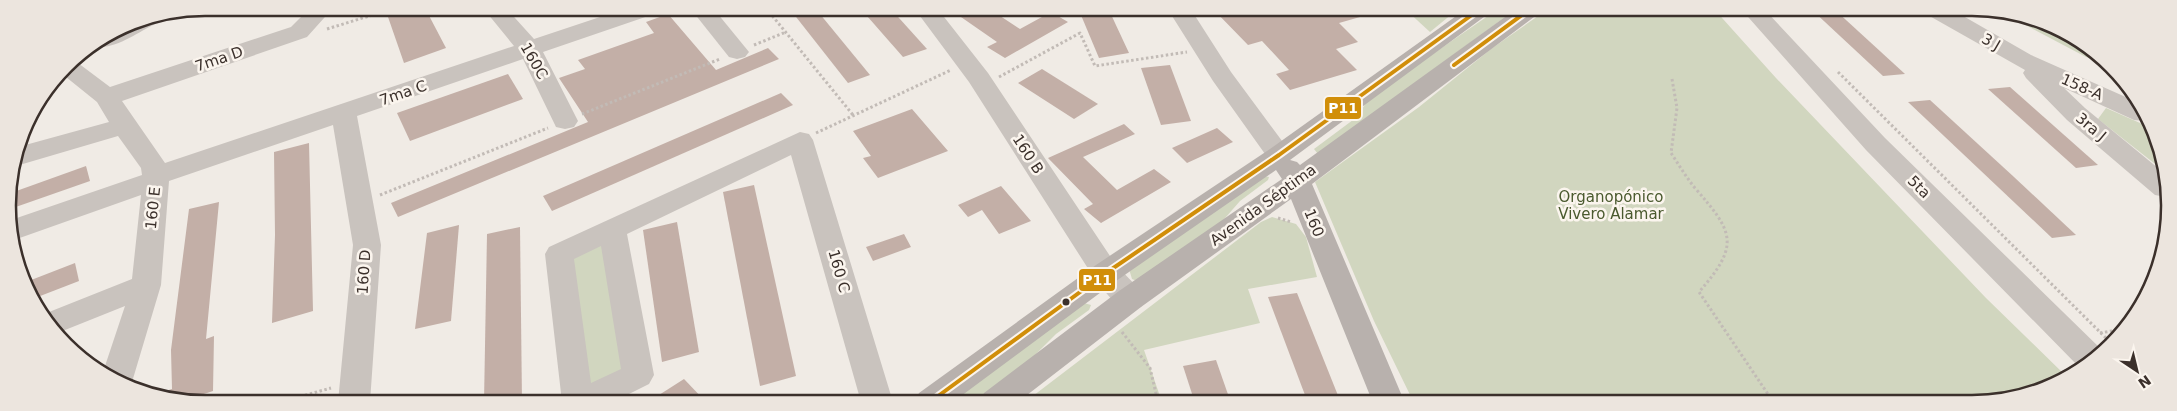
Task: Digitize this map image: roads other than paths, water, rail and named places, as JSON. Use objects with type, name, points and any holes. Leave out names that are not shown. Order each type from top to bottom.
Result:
[{"type":"main road","name":"Avenida Séptima","points":[[940,395],[1106,273],[1279,155],[1470,16]]},
{"type":"main road","name":"Avenida Séptima","points":[[1004,395],[1130,300],[1297,181],[1521,16]]},
{"type":"main road","name":"160","points":[[1279,155],[1297,181],[1385,395]]},
{"type":"street","name":"7ma D","points":[[106,97],[299,32],[314,16]]},
{"type":"street","name":"160C","points":[[501,16],[530,50],[565,121]]},
{"type":"street","name":"7ma C","points":[[18,228],[156,178],[626,16]]},
{"type":"street","points":[[708,16],[737,52]]},
{"type":"street","name":"160 B","points":[[931,16],[984,85],[1106,273],[1130,300]]},
{"type":"street","name":"160","points":[[1183,16],[1279,155]]},
{"type":"street","name":"5ta","points":[[1758,16],[1792,55],[1893,160],[2088,356]]},
{"type":"street","name":"3 J","points":[[1946,16],[2023,60]]},
{"type":"street","name":"158-A","points":[[2023,60],[2135,110]]},
{"type":"street","name":"3ra J","points":[[2023,60],[2076,114],[2159,183]]},
{"type":"street","name":"160 E","points":[[73,71],[106,97],[124,126],[154,166],[156,178],[146,285],[119,373]]},
{"type":"street","name":"160 D","points":[[344,113],[367,245],[355,392]]},
{"type":"street","points":[[24,155],[124,126]]},
{"type":"street","name":"160 C","points":[[612,229],[800,140],[875,395]]},
{"type":"street","points":[[577,395],[559,254],[612,229],[638,375],[597,395]]},
{"type":"street","points":[[56,322],[146,285]]},
{"type":"park label","name":"Organopónico Vivero Alamar","points":[[1611,206]]}]
